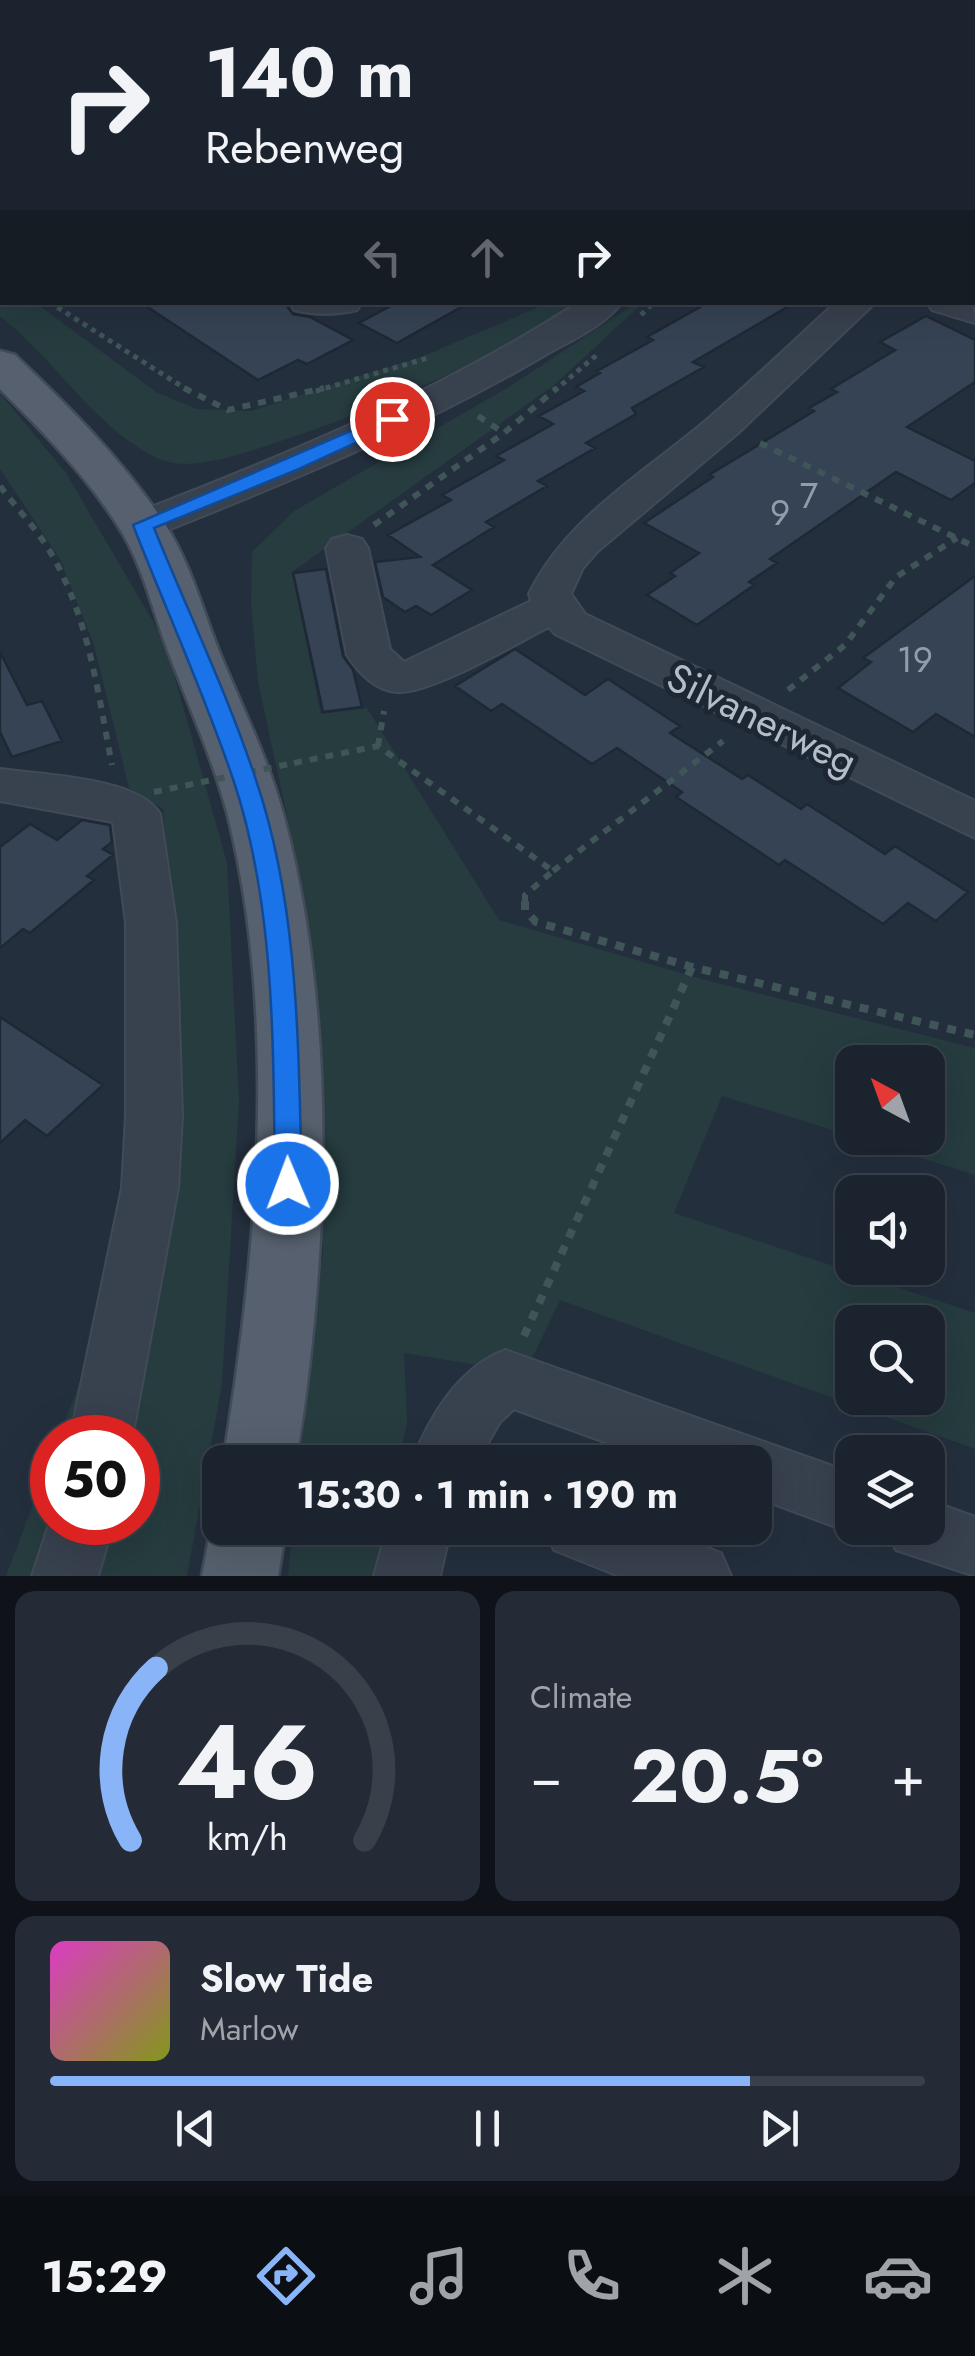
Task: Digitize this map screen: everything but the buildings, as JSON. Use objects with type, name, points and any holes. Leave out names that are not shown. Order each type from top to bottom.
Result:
[{"type":"main road","points":[[0,364],[52,415],[143,525],[246,782],[260,838],[284,989],[288,1184],[271,1395],[263,1445]]},
{"type":"main road","points":[[240,1576],[246,1545]]},
{"type":"street","points":[[347,548],[368,655],[394,677],[410,676],[554,608],[550,594],[564,564],[583,542],[724,425],[855,305]]},
{"type":"street","points":[[143,525],[292,465],[622,309]]},
{"type":"street","name":"Silvanerweg","points":[[554,608],[570,624],[975,822]]},
{"type":"street","points":[[0,785],[137,798],[149,905],[154,1116],[150,1188],[106,1415]]},
{"type":"street","points":[[453,1445],[478,1402],[504,1378],[691,1445]]},
{"type":"street","points":[[772,1474],[835,1498]]},
{"type":"street","points":[[945,1537],[975,1548]]},
{"type":"street","points":[[65,1576],[75,1545]]},
{"type":"street","points":[[408,1576],[416,1545]]},
{"type":"street","points":[[620,1545],[698,1576]]},
{"type":"path","points":[[54,305],[171,382],[228,410],[284,400],[445,352]]},
{"type":"path","points":[[347,548],[393,508],[553,395],[611,342]]},
{"type":"path","points":[[724,425],[975,547]]},
{"type":"path","points":[[0,486],[51,554],[72,598],[137,798],[378,746],[554,871]]},
{"type":"path","points":[[957,538],[896,577],[845,645],[524,894],[525,910],[536,922],[692,968],[975,1035]]},
{"type":"path","points":[[504,1378],[692,968]]},
{"type":"green space","points":[[0,305],[39,305],[156,392],[197,409],[251,411],[421,357],[543,305],[581,305],[473,363],[358,413],[241,454],[186,464],[146,453],[120,434],[0,316]]},
{"type":"green space","points":[[633,305],[641,305],[553,386],[292,572],[321,714],[367,708],[499,920],[705,980],[975,1048],[975,1175],[911,1155],[945,1155],[945,1045],[835,1045],[835,1131],[722,1096],[674,1213],[835,1266],[835,1285],[891,1285],[975,1313],[975,1449],[945,1435],[880,1415],[945,1415],[945,1305],[835,1305],[835,1399],[560,1300],[525,1373],[404,1353],[407,1422],[402,1445],[302,1445],[323,1251],[318,1011],[304,895],[258,682],[251,602],[252,552],[294,511],[512,385]]},
{"type":"green space","points":[[0,393],[66,473],[165,642],[227,863],[239,1101],[222,1384],[211,1445],[202,1445],[202,1494],[187,1576],[6,1576],[30,1512],[30,1545],[160,1545],[160,1415],[67,1415],[116,1287],[180,1042],[163,809],[129,788],[94,645],[60,559],[0,469]]},
{"type":"green space","points":[[291,1545],[384,1545],[378,1576],[288,1576]]},
{"type":"route","points":[[288,1184],[284,989],[260,838],[246,782],[143,525],[292,465],[392,419]]}]
